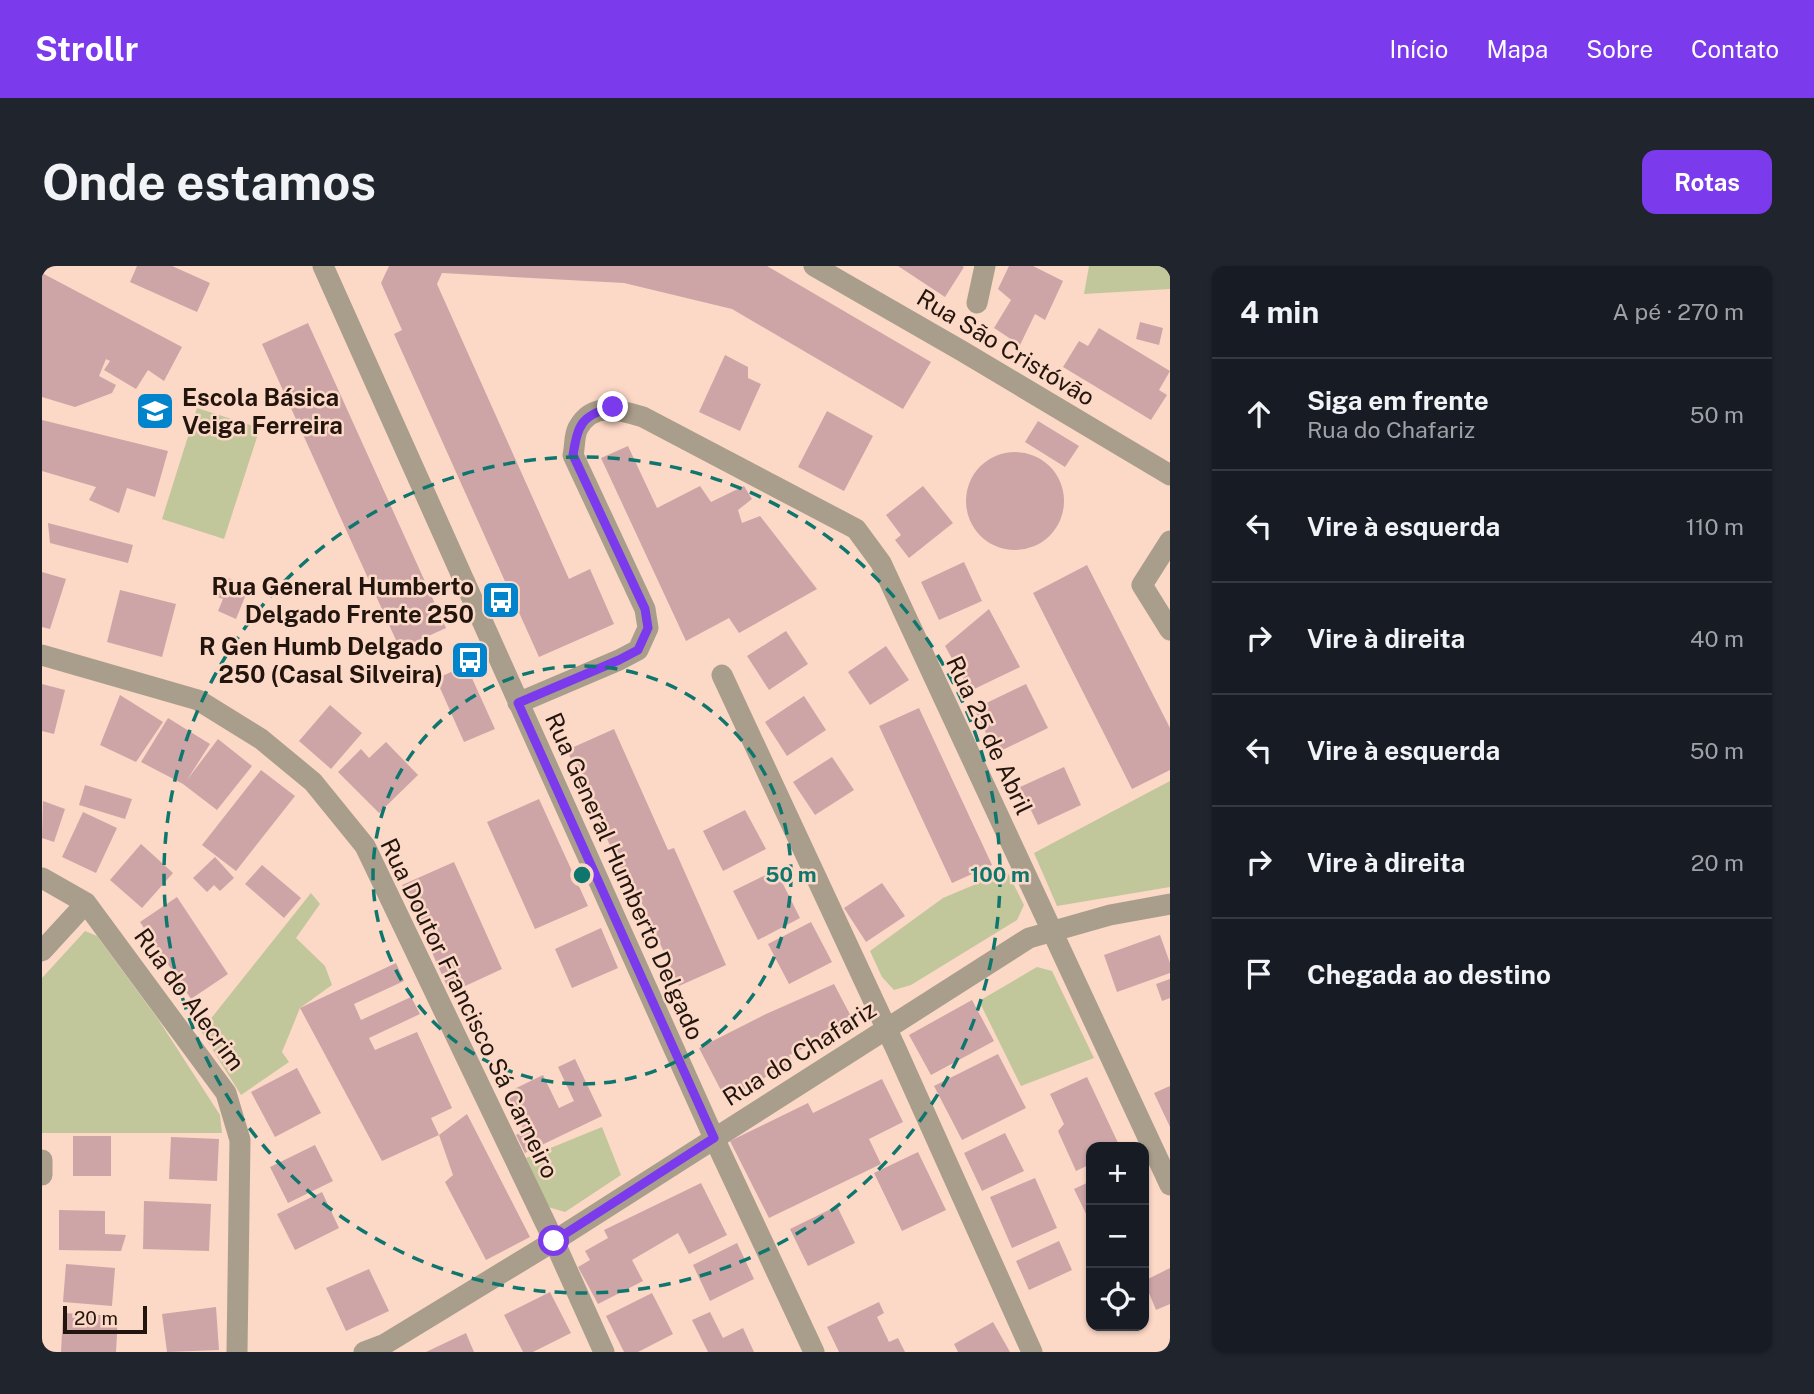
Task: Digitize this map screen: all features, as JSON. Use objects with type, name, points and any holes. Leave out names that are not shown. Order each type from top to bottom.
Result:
[{"type":"street","name":"Rua General Humberto Delgado","points":[[323,266],[714,1138],[814,1352]]},
{"type":"street","name":"Rua São Cristóvão","points":[[814,266],[1170,475]]},
{"type":"street","points":[[977,303],[985,266]]},
{"type":"street","name":"Rua 25 de Abril","points":[[518,703],[638,650],[648,628],[645,609],[573,455],[578,428],[593,412],[613,407],[643,417],[856,528],[881,563],[1170,1185]]},
{"type":"street","points":[[1170,541],[1142,585],[1170,630]]},
{"type":"street","name":"Rua Doutor Francisco Sá Carneiro","points":[[42,655],[198,700],[261,738],[313,782],[365,846],[554,1241],[604,1352]]},
{"type":"street","points":[[722,675],[1032,1352]]},
{"type":"street","name":"Rua do Alecrim","points":[[42,878],[86,903],[226,1093],[240,1140],[237,1352]]},
{"type":"street","points":[[42,951],[86,903]]},
{"type":"street","name":"Rua do Chafariz","points":[[364,1352],[387,1348],[1029,937],[1110,915],[1170,904]]},
{"type":"street","points":[[42,1160],[42,1175]]},
{"type":"green space","points":[[1089,266],[1170,266],[1170,289],[1084,294]]},
{"type":"green space","points":[[197,408],[260,428],[224,539],[162,519]]},
{"type":"green space","points":[[1170,781],[1170,887],[1057,906],[1034,853]]},
{"type":"green space","points":[[1007,871],[1024,905],[1017,920],[911,985],[894,990],[882,977],[870,951],[943,898]]},
{"type":"green space","points":[[311,893],[320,904],[296,938],[325,966],[332,985],[300,1008],[282,1052],[289,1062],[241,1095],[201,1031]]},
{"type":"green space","points":[[85,931],[97,936],[158,1019],[220,1115],[222,1133],[42,1133],[42,978]]},
{"type":"green space","points":[[1037,967],[1052,971],[1094,1058],[1021,1086],[979,1001]]},
{"type":"green space","points":[[602,1127],[621,1175],[565,1212],[548,1207],[526,1158]]},
{"type":"building","points":[[137,266],[172,266],[210,283],[197,312],[130,282]]},
{"type":"building","points":[[389,266],[767,266],[931,362],[903,409],[732,309],[624,283],[442,273],[437,284],[569,579],[590,569],[614,624],[539,657],[394,334],[402,330],[381,283]]},
{"type":"building","points":[[898,266],[962,266],[964,267],[945,297]]},
{"type":"building","points":[[1009,266],[1033,266],[1063,281],[1045,320],[1035,314],[1020,345],[994,328],[1011,300],[998,289]]},
{"type":"building","points":[[42,273],[182,347],[164,381],[148,370],[136,389],[104,370],[110,361],[106,359],[99,376],[116,385],[112,393],[75,407],[42,397]]},
{"type":"building","points":[[1140,322],[1163,328],[1159,345],[1136,339]]},
{"type":"building","points":[[308,323],[446,628],[400,649],[262,344]]},
{"type":"building","points":[[1099,328],[1170,371],[1159,390],[1167,395],[1151,420],[1063,367],[1079,341],[1088,346]]},
{"type":"building","points":[[725,355],[748,367],[748,378],[761,384],[740,431],[699,412]]},
{"type":"building","points":[[827,411],[873,436],[844,491],[798,467]]},
{"type":"building","points":[[42,420],[168,451],[155,497],[127,488],[119,513],[89,500],[96,487],[42,471]]},
{"type":"building","points":[[1038,421],[1079,446],[1065,467],[1025,442]]},
{"type":"building","points":[[628,446],[657,508],[700,486],[711,502],[744,486],[752,499],[738,510],[742,523],[760,516],[817,589],[739,633],[729,618],[686,641],[601,458]]},
{"type":"building","points":[[1015,452],[1034,456],[1049,467],[1060,482],[1064,501],[1060,520],[1049,535],[1034,546],[1015,550],[996,546],[981,535],[970,520],[966,501],[970,482],[981,467],[996,456]]},
{"type":"building","points":[[923,486],[953,523],[909,558],[895,540],[901,535],[886,515]]},
{"type":"building","points":[[48,523],[133,545],[128,563],[50,543]]},
{"type":"building","points":[[964,562],[982,601],[939,620],[921,582]]},
{"type":"building","points":[[1087,565],[1170,728],[1170,770],[1132,789],[1033,593]]},
{"type":"building","points":[[42,572],[66,579],[50,629],[42,627]]},
{"type":"building","points":[[221,575],[249,587],[236,619],[218,611],[223,599],[212,595]]},
{"type":"building","points":[[120,590],[176,604],[162,657],[107,642]]},
{"type":"building","points":[[989,609],[1020,667],[970,691],[945,646]]},
{"type":"building","points":[[786,631],[808,664],[769,690],[747,656]]},
{"type":"building","points":[[886,646],[909,680],[870,705],[848,672]]},
{"type":"building","points":[[466,665],[495,729],[464,742],[436,679]]},
{"type":"building","points":[[42,684],[65,690],[54,734],[42,731]]},
{"type":"building","points":[[1026,684],[1048,728],[996,753],[974,709]]},
{"type":"building","points":[[120,695],[163,722],[136,762],[100,745]]},
{"type":"building","points":[[804,696],[826,730],[787,756],[765,722]]},
{"type":"building","points":[[330,705],[362,733],[331,769],[299,741]]},
{"type":"building","points":[[919,708],[992,865],[952,883],[879,726]]},
{"type":"building","points":[[168,718],[210,744],[187,780],[218,739],[252,766],[217,810],[183,784],[141,762]]},
{"type":"building","points":[[614,729],[668,850],[674,848],[726,965],[679,986],[627,870],[622,872],[567,750]]},
{"type":"building","points":[[386,742],[418,775],[379,813],[338,772],[361,749],[369,758]]},
{"type":"building","points":[[832,757],[854,790],[815,815],[793,782]]},
{"type":"building","points":[[1064,767],[1081,805],[1038,825],[1020,787]]},
{"type":"building","points":[[261,770],[295,796],[236,871],[202,845]]},
{"type":"building","points":[[85,785],[132,799],[125,819],[79,805]]},
{"type":"building","points":[[539,799],[588,906],[535,929],[487,822]]},
{"type":"building","points":[[43,801],[65,809],[54,842],[42,838]]},
{"type":"building","points":[[745,810],[766,849],[723,871],[703,831]]},
{"type":"building","points":[[83,812],[117,828],[96,873],[62,857]]},
{"type":"building","points":[[141,844],[173,873],[142,908],[110,880]]},
{"type":"building","points":[[215,857],[234,878],[220,891],[214,885],[207,892],[193,878]]},
{"type":"building","points":[[454,862],[502,969],[450,993],[402,885]]},
{"type":"building","points":[[262,865],[301,898],[284,918],[245,884]]},
{"type":"building","points":[[776,870],[800,918],[758,940],[733,891]]},
{"type":"building","points":[[882,883],[905,916],[866,942],[844,908]]},
{"type":"building","points":[[177,897],[228,974],[191,999],[140,922]]},
{"type":"building","points":[[811,922],[832,962],[789,984],[768,944]]},
{"type":"building","points":[[601,928],[618,968],[572,988],[555,949]]},
{"type":"building","points":[[1160,935],[1170,963],[1170,973],[1117,992],[1104,955]]},
{"type":"building","points":[[396,963],[404,981],[354,1004],[361,1020],[411,997],[420,1014],[369,1038],[375,1050],[417,1032],[452,1108],[431,1118],[439,1135],[382,1161],[300,1008]]},
{"type":"building","points":[[1170,979],[1170,998],[1162,1001],[1156,984]]},
{"type":"building","points":[[834,984],[855,1024],[789,1055],[792,1062],[726,1100],[699,1048]]},
{"type":"building","points":[[972,1000],[994,1041],[931,1075],[909,1035]]},
{"type":"building","points":[[998,1054],[1026,1108],[962,1140],[934,1086]]},
{"type":"building","points":[[575,1059],[602,1116],[525,1153],[516,1135],[524,1131],[506,1093],[543,1075],[559,1108],[574,1101],[558,1067]]},
{"type":"building","points":[[297,1068],[321,1113],[275,1137],[251,1092]]},
{"type":"building","points":[[1087,1077],[1118,1142],[1086,1142],[1086,1166],[1076,1171],[1058,1131],[1064,1124],[1050,1094]]},
{"type":"building","points":[[882,1079],[903,1122],[869,1139],[881,1164],[769,1218],[730,1141],[808,1103],[813,1113]]},
{"type":"building","points":[[1170,1086],[1170,1127],[1154,1093]]},
{"type":"building","points":[[467,1114],[530,1237],[486,1260],[445,1182],[453,1175],[439,1135]]},
{"type":"building","points":[[1005,1133],[1024,1171],[982,1191],[964,1153]]},
{"type":"building","points":[[73,1136],[111,1136],[111,1176],[73,1176]]},
{"type":"building","points":[[171,1137],[219,1139],[217,1181],[169,1179]]},
{"type":"building","points":[[315,1145],[333,1181],[288,1203],[270,1167]]},
{"type":"building","points":[[918,1152],[946,1210],[902,1231],[874,1173]]},
{"type":"building","points":[[1035,1178],[1057,1228],[1012,1248],[990,1197]]},
{"type":"building","points":[[701,1183],[727,1235],[689,1254],[678,1233],[632,1260],[643,1281],[598,1304],[578,1267],[590,1260],[585,1251],[608,1238],[604,1230]]},
{"type":"building","points":[[1086,1183],[1086,1214],[1074,1189]]},
{"type":"building","points":[[322,1192],[339,1228],[295,1250],[277,1214]]},
{"type":"building","points":[[144,1201],[211,1204],[209,1251],[143,1249]]},
{"type":"building","points":[[837,1206],[855,1243],[808,1266],[790,1229]]},
{"type":"building","points":[[59,1210],[105,1211],[105,1234],[126,1235],[121,1251],[59,1250]]},
{"type":"building","points":[[1059,1241],[1072,1270],[1029,1290],[1016,1261]]},
{"type":"building","points":[[737,1243],[754,1279],[710,1301],[693,1265]]},
{"type":"building","points":[[66,1264],[115,1268],[112,1306],[63,1302]]},
{"type":"building","points":[[1170,1268],[1170,1304],[1156,1310],[1149,1293],[1149,1278]]},
{"type":"building","points":[[369,1269],[389,1311],[346,1331],[326,1288]]},
{"type":"building","points":[[550,1292],[571,1333],[533,1352],[523,1352],[504,1315]]},
{"type":"building","points":[[652,1293],[673,1334],[638,1352],[624,1352],[606,1316]]},
{"type":"building","points":[[879,1302],[884,1313],[877,1317],[889,1342],[898,1338],[905,1352],[839,1352],[827,1327]]},
{"type":"building","points":[[216,1307],[219,1350],[167,1352],[162,1314]]},
{"type":"building","points":[[710,1312],[723,1338],[743,1328],[754,1352],[708,1352],[692,1320]]},
{"type":"building","points":[[63,1313],[118,1316],[116,1352],[61,1352]]},
{"type":"building","points":[[993,1322],[1010,1352],[958,1352],[954,1344]]},
{"type":"building","points":[[466,1333],[474,1352],[426,1352]]},
{"type":"place","name":"Escola Básica Veiga Ferreira","points":[[155,411]]},
{"type":"place","name":"Rua General Humberto Delgado Frente 250","points":[[501,600]]},
{"type":"place","name":"R Gen Humb Delgado 250 (Casal Silveira)","points":[[470,660]]},
{"type":"route","points":[[554,1241],[714,1138],[518,703],[638,650],[648,628],[645,609],[573,455],[578,428],[593,412],[613,407]]}]
